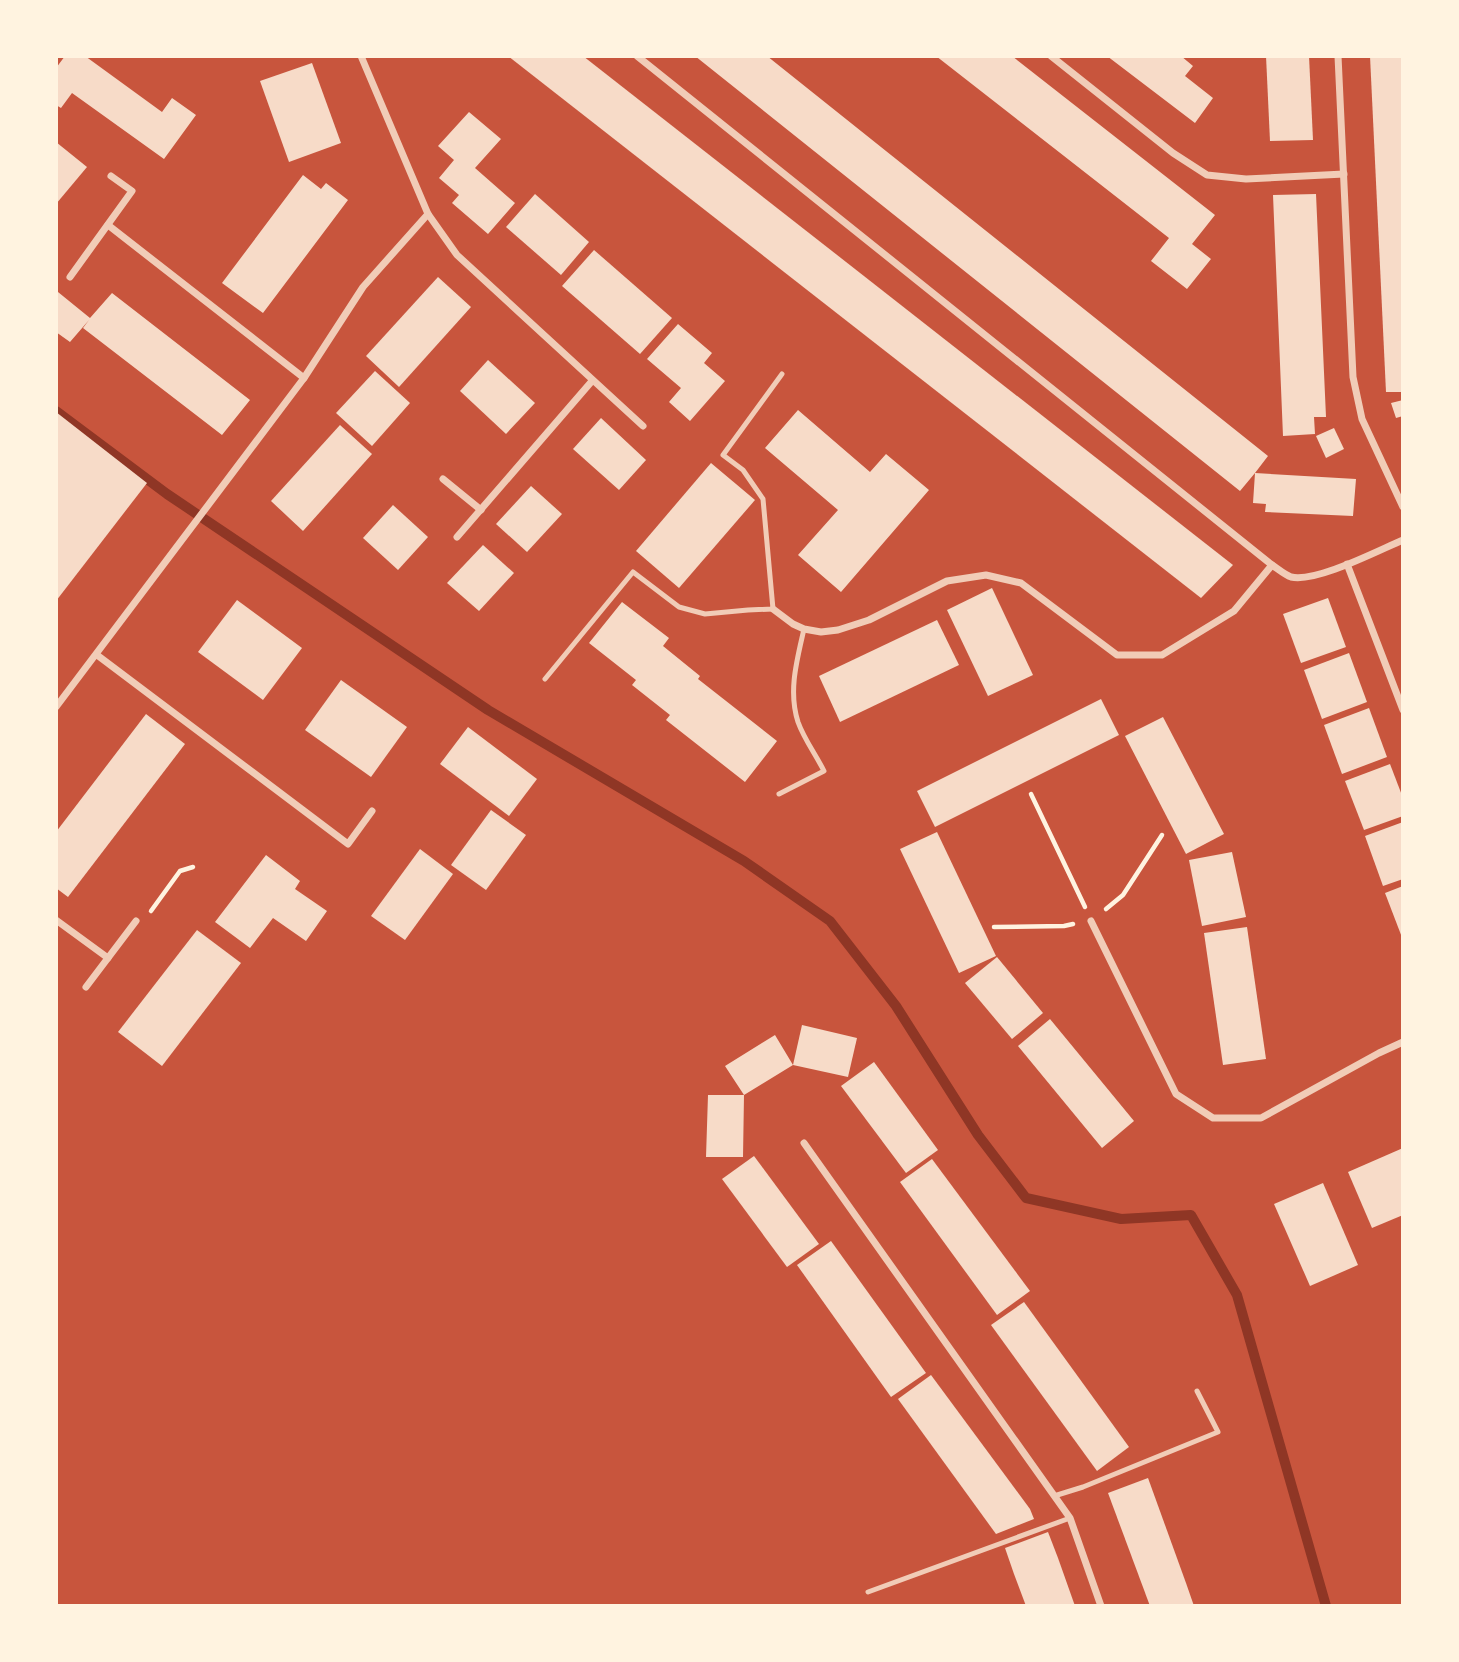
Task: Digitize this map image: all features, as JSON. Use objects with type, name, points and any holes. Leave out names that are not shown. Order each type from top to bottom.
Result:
[{"type":"street","points":[[360,56],[428,214],[457,255],[643,426]]},
{"type":"street","points":[[638,56],[1290,577],[1310,577],[1403,540]]},
{"type":"street","points":[[1051,56],[1173,153],[1207,174],[1246,179],[1344,174]]},
{"type":"street","points":[[1338,56],[1353,377],[1362,419],[1403,507]]},
{"type":"street","points":[[70,277],[132,191],[111,176]]},
{"type":"street","points":[[56,707],[304,378],[363,287],[428,214]]},
{"type":"street","points":[[108,225],[304,378]]},
{"type":"street","points":[[457,537],[592,381]]},
{"type":"street","points":[[443,479],[481,510]]},
{"type":"street","points":[[1347,564],[1403,710]]},
{"type":"street","points":[[774,609],[804,629],[821,632],[838,630],[869,620],[947,581],[986,575],[1021,583],[1117,655],[1163,655],[1234,611],[1272,565]]},
{"type":"street","points":[[97,654],[348,844],[372,811]]},
{"type":"street","points":[[56,920],[108,958]]},
{"type":"street","points":[[86,986],[136,921]]},
{"type":"street","points":[[1091,921],[1177,1094],[1213,1118],[1261,1118],[1403,1042]]},
{"type":"street","points":[[804,1143],[1070,1518],[1101,1606]]},
{"type":"lane","points":[[545,678],[633,572],[679,607],[705,614],[774,609],[763,499],[743,470],[723,456],[782,374]]},
{"type":"lane","points":[[779,794],[824,771],[799,723],[794,700],[794,672],[804,629]]},
{"type":"lane","points":[[1054,1496],[1083,1487],[1218,1432],[1197,1391]]},
{"type":"lane","points":[[868,1592],[1070,1518]]},
{"type":"path","points":[[1031,794],[1091,921]]},
{"type":"path","points":[[994,927],[1064,926],[1091,921],[1123,895],[1162,835]]},
{"type":"path","points":[[136,921],[148,915],[180,871],[192,867]]},
{"type":"building","points":[[65,56],[85,56],[162,112],[172,98],[196,115],[164,159],[72,93],[61,108],[56,105],[56,68]]},
{"type":"building","points":[[508,56],[583,56],[1233,565],[1201,598]]},
{"type":"building","points":[[695,56],[767,56],[1268,456],[1240,491]]},
{"type":"building","points":[[936,56],[1012,56],[1215,215],[1192,244],[1211,259],[1187,289],[1151,261],[1169,238]]},
{"type":"building","points":[[1107,56],[1181,56],[1193,66],[1185,76],[1213,98],[1195,123]]},
{"type":"building","points":[[1266,56],[1309,56],[1313,140],[1270,141]]},
{"type":"building","points":[[1370,56],[1403,56],[1403,392],[1386,392]]},
{"type":"building","points":[[312,63],[341,143],[289,162],[260,81]]},
{"type":"building","points":[[469,112],[501,139],[475,168],[515,203],[488,234],[452,203],[459,195],[439,178],[454,160],[438,146]]},
{"type":"building","points":[[56,142],[87,167],[56,204]]},
{"type":"building","points":[[303,175],[321,189],[326,183],[348,200],[263,313],[222,283]]},
{"type":"building","points":[[535,194],[589,242],[561,275],[506,227]]},
{"type":"building","points":[[1316,194],[1326,417],[1314,417],[1315,434],[1283,436],[1273,195]]},
{"type":"building","points":[[594,250],[672,318],[640,354],[562,286]]},
{"type":"building","points":[[438,277],[471,307],[399,387],[366,356]]},
{"type":"building","points":[[58,292],[90,318],[112,293],[250,400],[222,435],[83,328],[89,320],[70,342],[56,332]]},
{"type":"building","points":[[678,324],[712,353],[704,363],[725,381],[690,421],[669,402],[681,388],[647,359]]},
{"type":"building","points":[[488,360],[535,403],[506,434],[460,391]]},
{"type":"building","points":[[375,371],[410,403],[372,446],[336,413]]},
{"type":"building","points":[[1403,400],[1403,416],[1396,418],[1391,403]]},
{"type":"building","points":[[798,410],[870,472],[886,454],[929,490],[841,592],[798,555],[838,510],[765,448]]},
{"type":"building","points":[[56,412],[147,483],[56,601]]},
{"type":"building","points":[[601,418],[646,460],[619,490],[573,449]]},
{"type":"building","points":[[340,425],[372,454],[303,531],[271,501]]},
{"type":"building","points":[[1334,428],[1344,449],[1326,458],[1316,436]]},
{"type":"building","points":[[711,463],[755,500],[679,588],[636,551]]},
{"type":"building","points":[[1255,473],[1356,479],[1353,516],[1265,512],[1266,504],[1253,503]]},
{"type":"building","points":[[531,486],[562,514],[527,552],[496,524]]},
{"type":"building","points":[[393,505],[428,537],[398,570],[363,538]]},
{"type":"building","points":[[483,545],[514,573],[479,611],[447,583]]},
{"type":"building","points":[[992,588],[1033,675],[988,696],[947,610]]},
{"type":"building","points":[[1328,598],[1346,647],[1301,663],[1283,614]]},
{"type":"building","points":[[237,600],[302,648],[263,700],[198,652]]},
{"type":"building","points":[[622,602],[669,638],[663,646],[700,676],[698,679],[777,741],[745,782],[666,720],[670,715],[632,685],[636,680],[589,643]]},
{"type":"building","points":[[937,620],[959,665],[840,722],[819,676]]},
{"type":"building","points":[[1349,653],[1367,702],[1322,719],[1304,670]]},
{"type":"building","points":[[341,680],[407,727],[371,777],[305,730]]},
{"type":"building","points":[[1101,699],[1119,735],[935,827],[917,791]]},
{"type":"building","points":[[1369,708],[1387,757],[1342,774],[1324,725]]},
{"type":"building","points":[[146,714],[185,744],[68,897],[56,888],[56,832]]},
{"type":"building","points":[[1163,717],[1224,834],[1186,854],[1125,736]]},
{"type":"building","points":[[468,727],[537,779],[509,816],[440,764]]},
{"type":"building","points":[[1390,764],[1403,798],[1403,816],[1364,830],[1345,781]]},
{"type":"building","points":[[491,810],[526,835],[486,890],[451,865]]},
{"type":"building","points":[[1403,822],[1403,879],[1383,886],[1365,836]]},
{"type":"building","points":[[937,832],[996,956],[959,973],[900,849]]},
{"type":"building","points":[[420,849],[453,874],[405,940],[371,916]]},
{"type":"building","points":[[1232,852],[1246,917],[1202,926],[1189,860]]},
{"type":"building","points":[[266,855],[300,881],[295,889],[327,911],[306,941],[273,918],[250,948],[215,922]]},
{"type":"building","points":[[1403,886],[1403,940],[1385,893]]},
{"type":"building","points":[[1247,927],[1266,1059],[1223,1065],[1204,933]]},
{"type":"building","points":[[197,930],[241,963],[162,1066],[118,1032]]},
{"type":"building","points":[[997,957],[1043,1013],[1012,1039],[965,983]]},
{"type":"building","points":[[1050,1019],[1134,1121],[1102,1148],[1018,1046]]},
{"type":"building","points":[[802,1025],[857,1038],[848,1077],[793,1065]]},
{"type":"building","points":[[775,1035],[793,1065],[744,1095],[725,1066]]},
{"type":"building","points":[[874,1062],[938,1150],[906,1173],[841,1086]]},
{"type":"building","points":[[708,1095],[744,1095],[743,1157],[706,1157]]},
{"type":"building","points":[[1403,1148],[1403,1215],[1372,1228],[1348,1172]]},
{"type":"building","points":[[754,1156],[819,1244],[787,1267],[722,1179]]},
{"type":"building","points":[[932,1159],[1030,1291],[997,1315],[900,1182]]},
{"type":"building","points":[[1323,1183],[1358,1265],[1310,1286],[1274,1204]]},
{"type":"building","points":[[831,1241],[926,1373],[891,1397],[797,1265]]},
{"type":"building","points":[[1024,1302],[1129,1447],[1097,1471],[991,1325]]},
{"type":"building","points":[[931,1375],[1030,1509],[1034,1519],[996,1534],[898,1399]]},
{"type":"building","points":[[1148,1478],[1194,1606],[1150,1606],[1108,1493]]},
{"type":"building","points":[[1048,1532],[1075,1606],[1026,1606],[1014,1574],[1005,1548]]},
{"type":"waterway","points":[[56,411],[167,494],[488,710],[744,861],[830,921],[896,1006],[978,1135],[1026,1198],[1121,1219],[1191,1215],[1237,1295],[1326,1606]]}]
